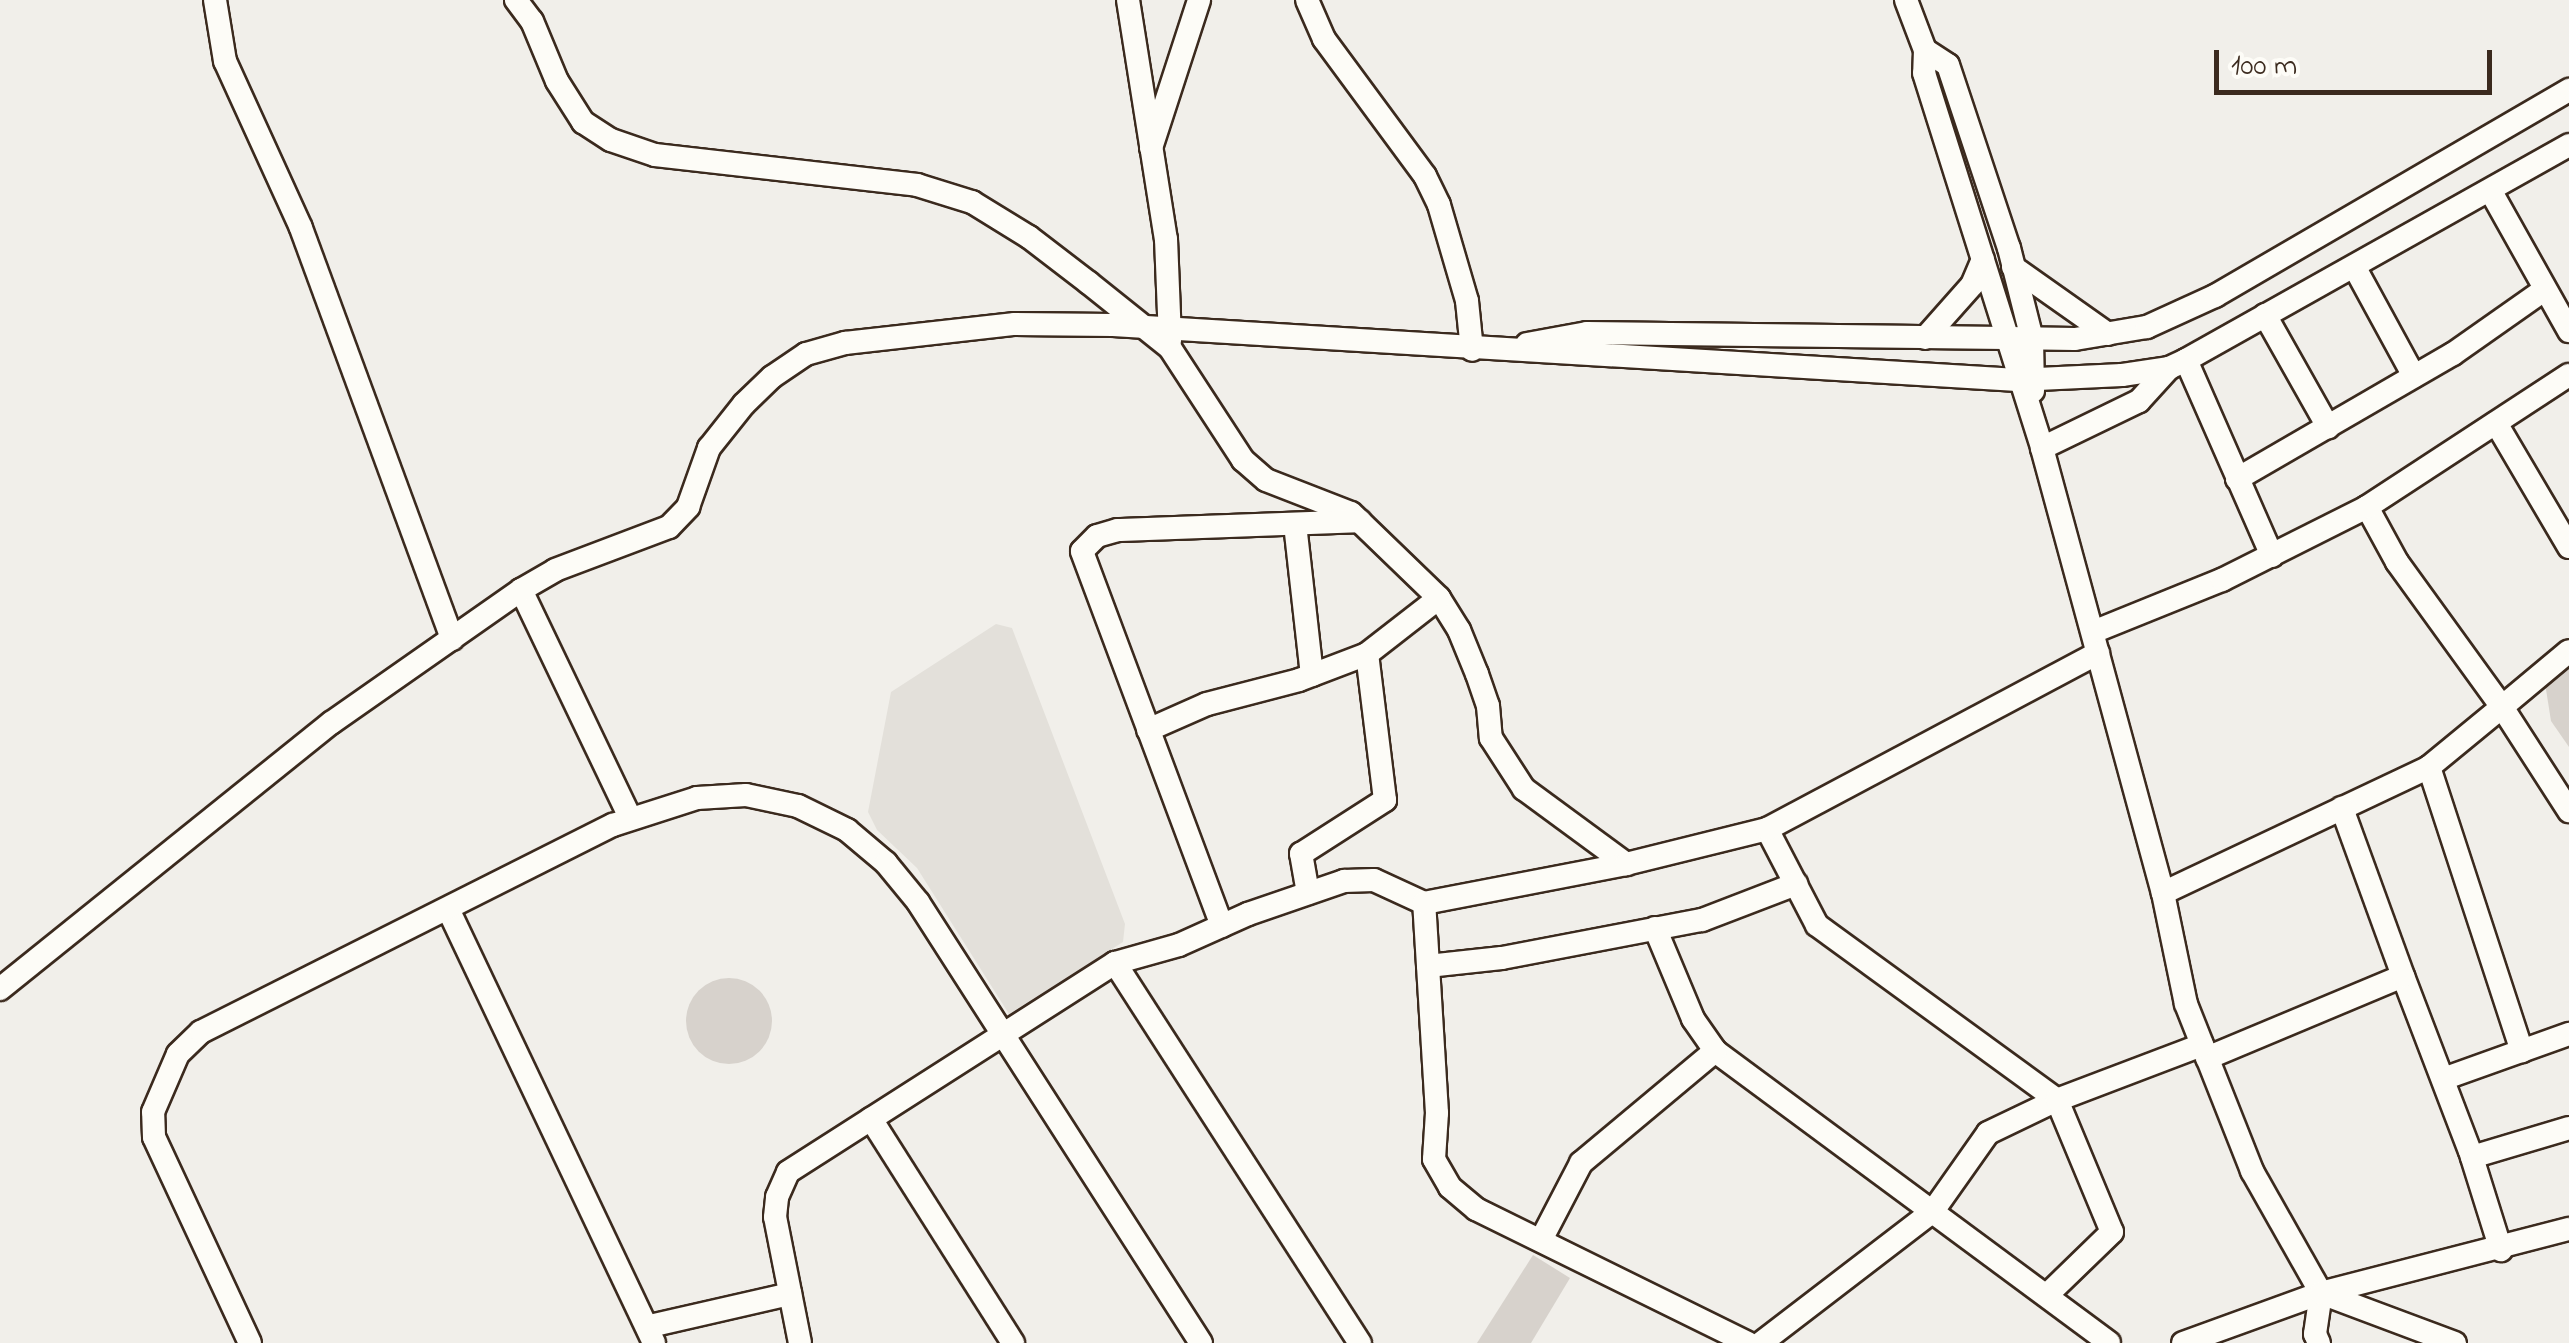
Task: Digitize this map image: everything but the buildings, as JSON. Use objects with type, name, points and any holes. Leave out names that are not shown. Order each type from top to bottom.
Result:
[{"type":"street","points":[[215,0],[226,61],[301,228],[452,639]]},
{"type":"street","points":[[516,0],[532,21],[557,81],[583,122],[611,140],[655,155],[917,185],[972,202],[1029,236],[1144,327],[1170,338],[1481,350],[2028,387],[2178,364]]},
{"type":"street","points":[[1128,0],[1166,239],[1170,338],[1243,460],[1266,480],[1351,513],[1439,598],[1460,630],[1477,674],[1488,706],[1491,738],[1524,789],[1626,864]]},
{"type":"street","points":[[1150,151],[1199,0]]},
{"type":"street","points":[[1307,0],[1324,40],[1425,176],[1439,206],[1481,350]]},
{"type":"street","points":[[1906,0],[1925,50],[1924,73],[2008,338],[2028,387],[2163,892],[2186,1004],[2252,1171],[2322,1293],[2315,1334],[2319,1343]]},
{"type":"street","points":[[1925,50],[1948,65],[2013,267],[2032,339],[2028,387]]},
{"type":"street","points":[[1481,350],[1586,334],[2032,339],[2146,327],[2215,296],[2569,90]]},
{"type":"street","points":[[2042,448],[2138,401],[2178,364],[2569,146]]},
{"type":"street","points":[[2490,190],[2569,331]]},
{"type":"street","points":[[1925,338],[1972,285],[1983,260]]},
{"type":"street","points":[[2013,267],[2108,334]]},
{"type":"street","points":[[2355,268],[2414,376]]},
{"type":"street","points":[[2237,479],[2414,376],[2544,290]]},
{"type":"street","points":[[2265,316],[2328,426]]},
{"type":"street","points":[[0,989],[331,724],[521,590],[555,570],[669,526],[688,507],[710,448],[732,419],[772,377],[806,354],[845,343],[1016,324],[1144,327]]},
{"type":"street","points":[[2178,364],[2272,556]]},
{"type":"street","points":[[800,1343],[775,1217],[777,1197],[788,1172],[1114,964],[1179,945],[1344,880],[1374,880],[1424,903],[1626,864],[1767,828],[2096,643],[2368,507],[2569,375]]},
{"type":"street","points":[[2496,423],[2569,547]]},
{"type":"street","points":[[2368,507],[2397,562],[2502,708],[2564,785],[2569,811]]},
{"type":"street","points":[[1222,926],[1083,560],[1086,543],[1118,530],[1360,522]]},
{"type":"street","points":[[1295,524],[1312,675]]},
{"type":"street","points":[[521,590],[630,818]]},
{"type":"street","points":[[1148,730],[1208,704],[1312,675],[1367,654],[1439,598]]},
{"type":"street","points":[[2163,892],[2429,767],[2569,651]]},
{"type":"street","points":[[1308,893],[1300,854],[1385,800],[1367,654]]},
{"type":"street","points":[[2429,767],[2522,1051]]},
{"type":"street","points":[[250,1343],[154,1137],[153,1112],[178,1054],[201,1032],[630,818],[697,798],[746,795],[798,806],[847,830],[886,862],[918,902],[1200,1343]]},
{"type":"street","points":[[2342,808],[2472,1157],[2502,1250]]},
{"type":"street","points":[[1767,828],[1817,925],[2057,1100],[2112,1232],[2047,1295]]},
{"type":"street","points":[[1428,966],[1502,958],[1725,914],[1796,884]]},
{"type":"street","points":[[1424,903],[1437,1113],[1434,1159],[1450,1186],[1476,1208],[1748,1343]]},
{"type":"street","points":[[448,909],[652,1334],[790,1294]]},
{"type":"street","points":[[1655,928],[1693,1019],[1715,1051],[2109,1343]]},
{"type":"street","points":[[1114,964],[1360,1343]]},
{"type":"street","points":[[1762,1343],[1933,1212],[1988,1133],[2057,1100],[2205,1052],[2403,976]]},
{"type":"street","points":[[2443,1080],[2569,1034]]},
{"type":"street","points":[[1541,1240],[1582,1163],[1715,1051]]},
{"type":"street","points":[[871,1119],[1013,1343]]},
{"type":"street","points":[[2472,1157],[2569,1128]]},
{"type":"street","points":[[2183,1343],[2322,1293],[2502,1250],[2569,1229]]},
{"type":"street","points":[[2322,1293],[2455,1343]]},
{"type":"shaded area","points":[[996,624],[1012,628],[1125,924],[1123,942],[1009,1014],[917,868],[877,830],[868,812],[891,692]]},
{"type":"shaded area","points":[[2569,664],[2569,747],[2551,721],[2545,683]]},
{"type":"shaded area","points":[[721,978],[737,978],[760,990],[769,1004],[769,1038],[760,1052],[737,1064],[721,1064],[705,1057],[693,1045],[686,1029],[686,1013],[693,997],[705,985]]},
{"type":"shaded area","points":[[1533,1255],[1570,1278],[1531,1343],[1477,1343]]}]
